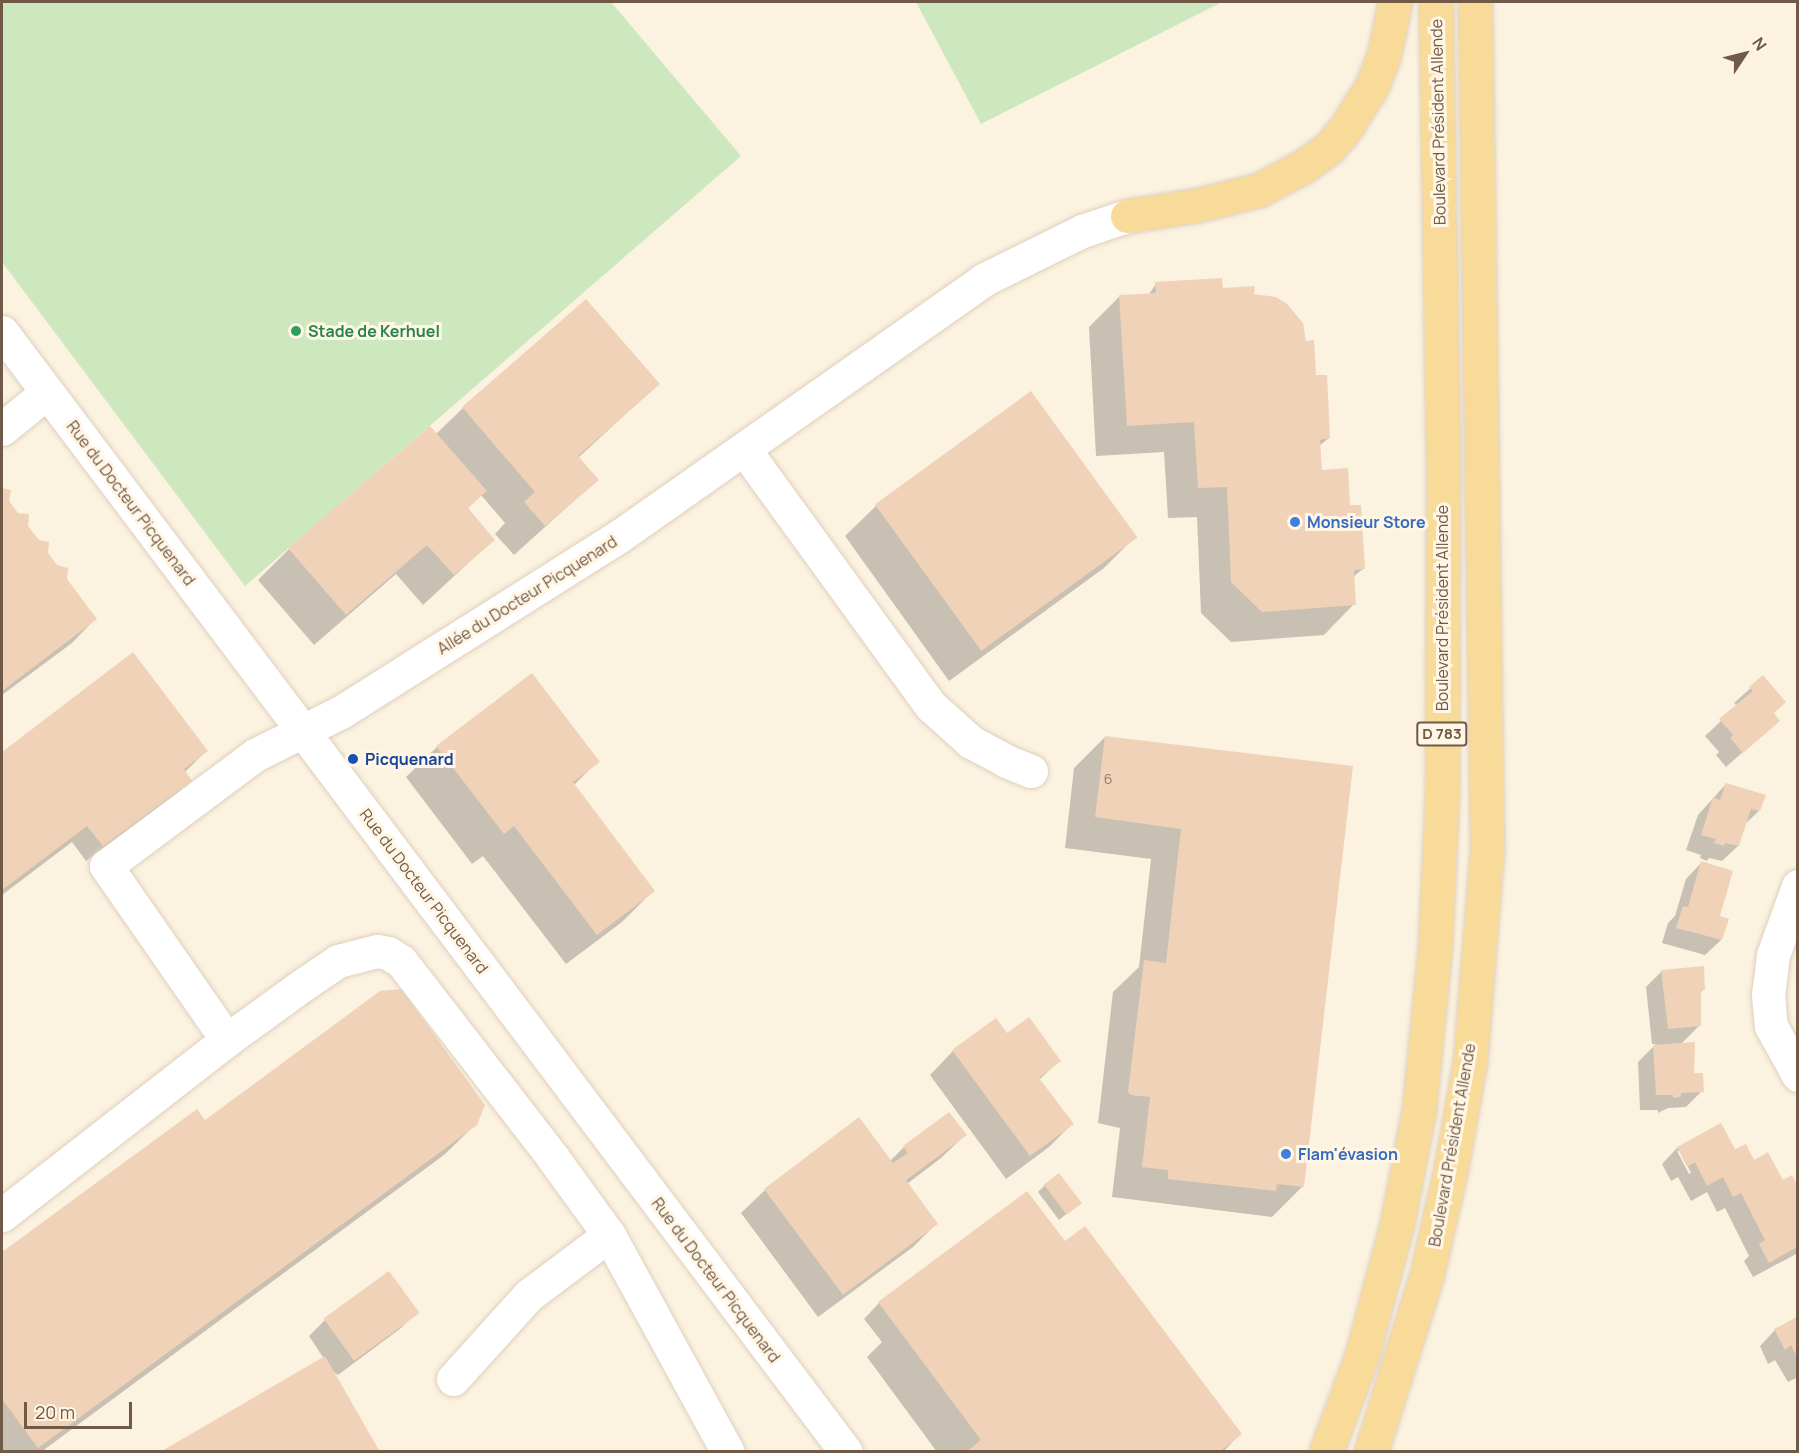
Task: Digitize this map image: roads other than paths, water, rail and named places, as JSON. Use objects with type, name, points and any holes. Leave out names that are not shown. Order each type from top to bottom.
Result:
[{"type":"main road","points":[[1127,216],[1198,205],[1259,190],[1304,166],[1329,147],[1345,129],[1372,86],[1384,56],[1395,2]]},
{"type":"main road","name":"Boulevard Président Allende","points":[[1326,1452],[1362,1354],[1397,1224],[1419,1110],[1435,948],[1442,794],[1443,501],[1436,2]]},
{"type":"main road","name":"Boulevard Président Allende","points":[[1371,1452],[1424,1285],[1451,1168],[1470,1061],[1487,848],[1475,2]]},
{"type":"street","name":"Allée du Docteur Picquenard","points":[[227,1040],[106,866],[255,754],[341,712],[618,537],[983,280],[1082,231],[1127,216]]},
{"type":"street","name":"Rue du Docteur Picquenard","points":[[2,332],[846,1452]]},
{"type":"street","points":[[2,429],[48,392]]},
{"type":"street","points":[[744,449],[931,706],[978,746],[1031,771]]},
{"type":"street","points":[[1797,886],[1773,955],[1768,994],[1772,1026],[1797,1075]]},
{"type":"street","points":[[6,1203],[338,961],[376,951],[388,953],[401,960],[554,1158],[609,1235],[728,1452]]},
{"type":"street","points":[[453,1379],[529,1294],[609,1235]]},
{"type":"place","name":"Stade de Kerhuel","points":[[296,331]]},
{"type":"place","name":"Monsieur Store","points":[[1295,522]]},
{"type":"place","name":"Picquenard","points":[[353,759]]},
{"type":"place","name":"Flam'évasion","points":[[1286,1154]]}]
